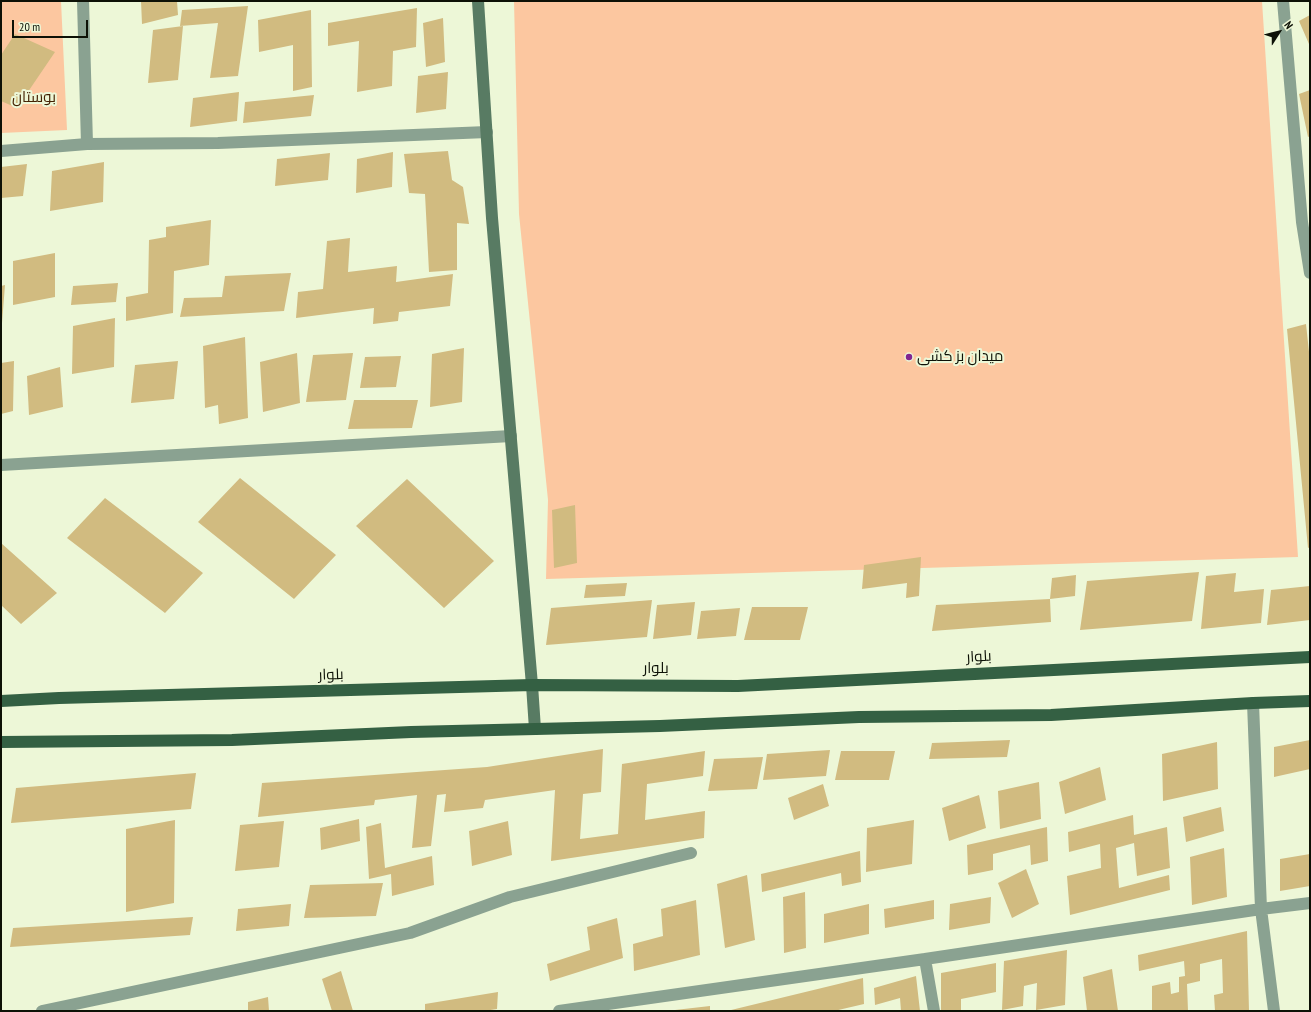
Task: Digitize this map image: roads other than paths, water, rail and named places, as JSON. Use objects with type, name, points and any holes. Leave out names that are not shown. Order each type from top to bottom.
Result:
[{"type":"main road","name":"بلوار","points":[[1,701],[59,698],[532,685],[738,686],[1310,657]]},
{"type":"main road","points":[[1,742],[232,740],[410,732],[660,726],[859,718],[1051,715],[1310,701]]},
{"type":"street","points":[[83,1],[87,144]]},
{"type":"street","points":[[478,1],[492,226],[535,729]]},
{"type":"street","points":[[1283,1],[1302,222],[1310,273]]},
{"type":"street","points":[[1,151],[87,144],[218,144],[486,132]]},
{"type":"street","points":[[1,464],[511,436]]},
{"type":"street","points":[[1253,703],[1261,909],[1274,1011]]},
{"type":"street","points":[[42,1011],[410,933],[510,897],[691,853]]},
{"type":"street","points":[[559,1011],[1310,903]]},
{"type":"street","points":[[925,959],[934,1011]]},
{"type":"place","name":"میدان بز کشی","points":[[909,357]]},
{"type":"park label","name":"بوستان","points":[[34,98]]}]
